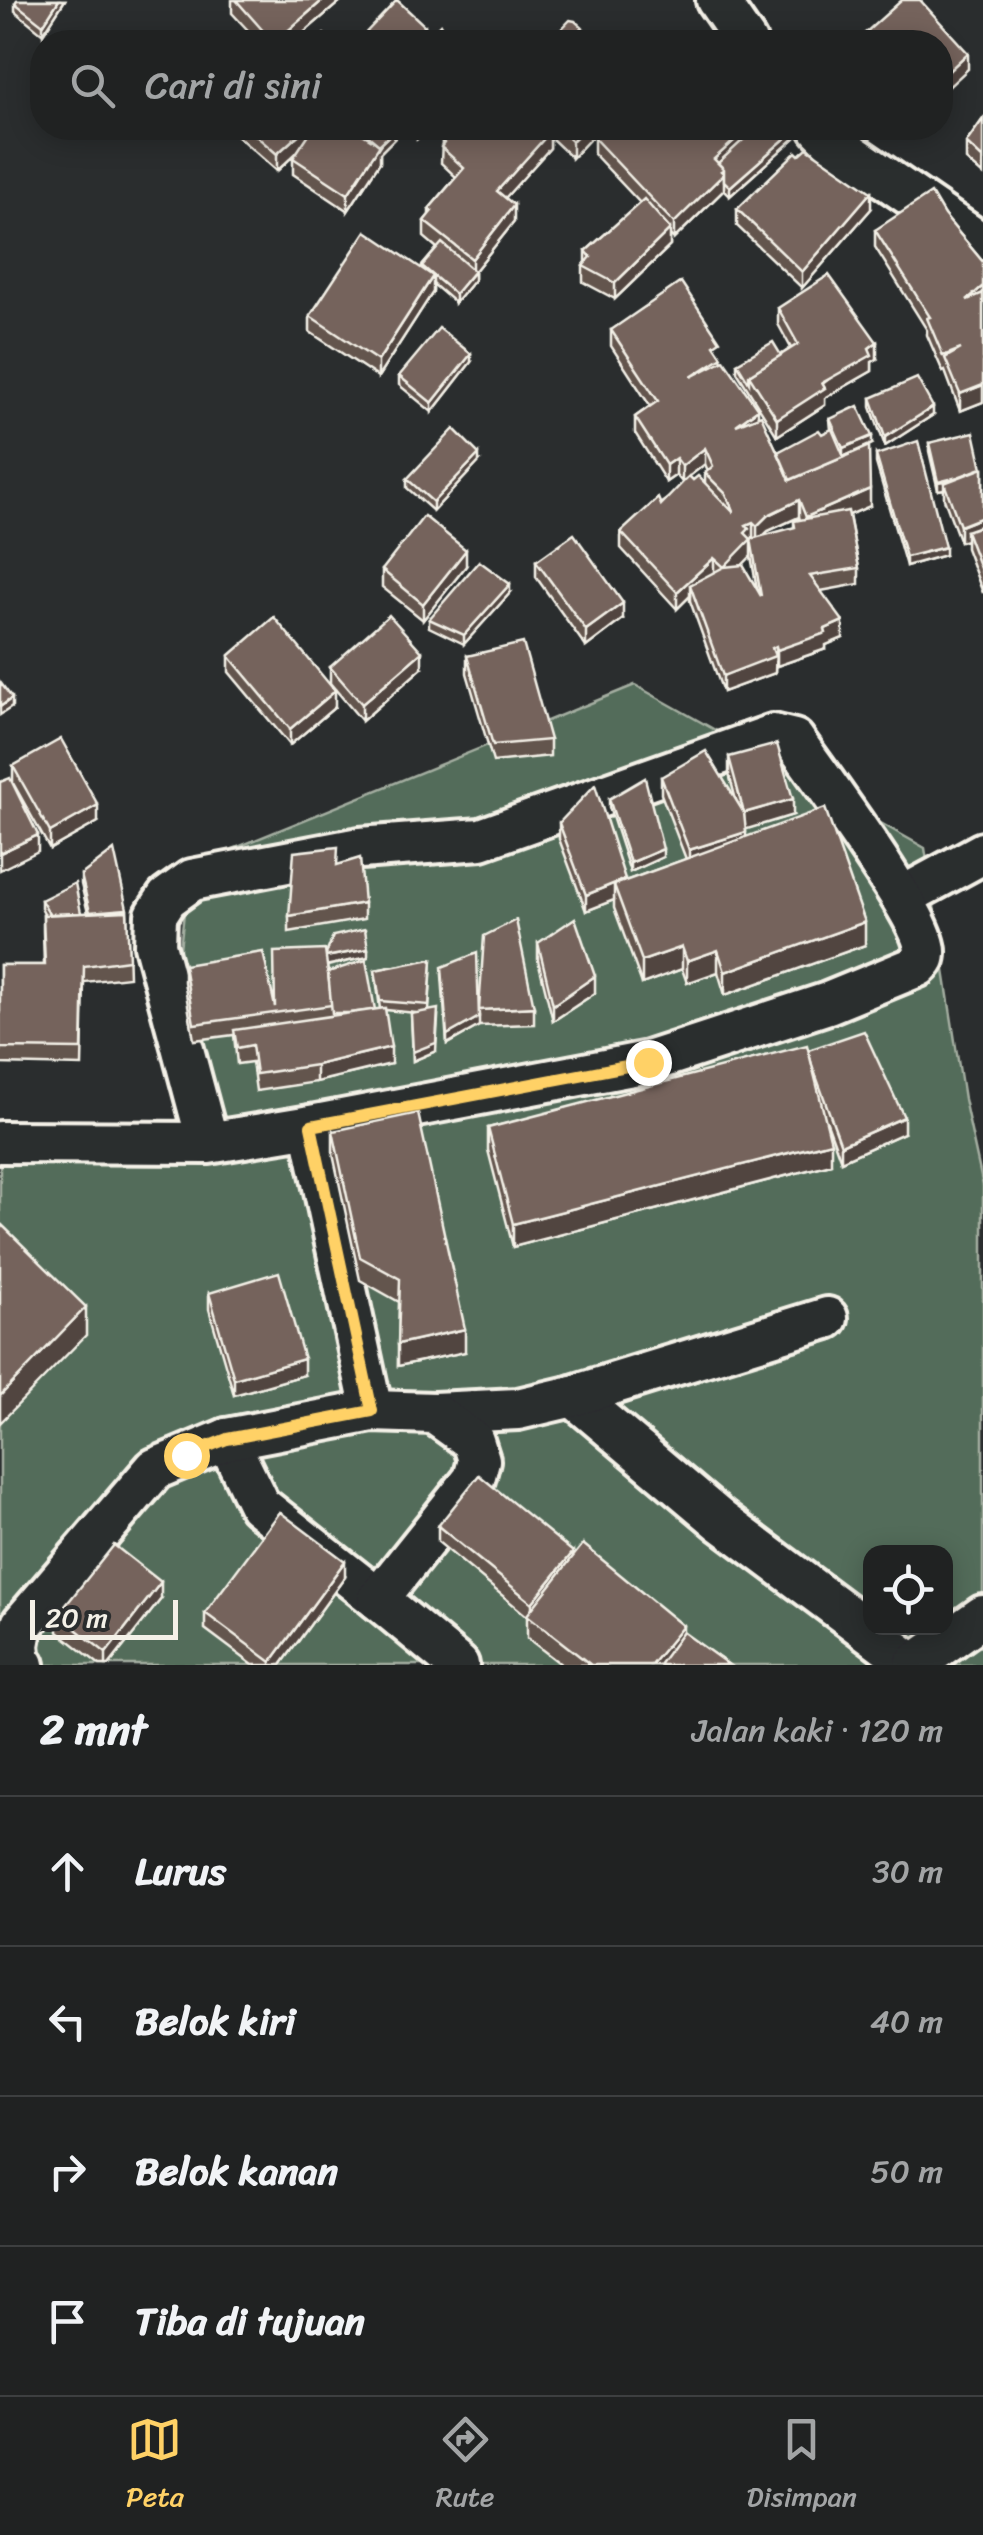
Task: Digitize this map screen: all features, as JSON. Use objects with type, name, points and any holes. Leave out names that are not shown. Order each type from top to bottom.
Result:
[{"type":"street","points":[[716,0],[737,30]]},
{"type":"street","points":[[832,140],[982,242]]},
{"type":"street","points":[[0,1142],[208,1144],[648,1062],[828,1003],[918,966],[926,948],[902,897],[794,740],[773,735],[481,838],[360,848],[192,880],[167,898],[156,916],[156,945],[208,1144]]},
{"type":"street","points":[[902,897],[983,853]]},
{"type":"street","points":[[311,1126],[372,1411]]},
{"type":"street","points":[[24,1665],[20,1662],[18,1644],[22,1624],[155,1468],[227,1439],[372,1411],[518,1409],[574,1396],[828,1318]]},
{"type":"street","points":[[574,1396],[721,1520],[914,1665],[983,1616]]},
{"type":"street","points":[[378,1599],[474,1479],[478,1460],[473,1441],[434,1413]]},
{"type":"street","points":[[227,1439],[259,1505],[458,1665]]},
{"type":"green space","points":[[635,685],[925,848],[964,1099],[983,1186],[983,1665],[0,1665],[0,1130],[187,1136],[168,1058],[189,867]]},
{"type":"building","points":[[59,0],[43,25],[15,3]]},
{"type":"building","points":[[236,0],[323,0],[289,30],[262,30]]},
{"type":"building","points":[[397,0],[425,26],[421,30],[368,30]]},
{"type":"building","points":[[902,0],[920,0],[947,30],[868,30]]},
{"type":"building","points":[[570,20],[585,30],[560,30]]},
{"type":"building","points":[[953,36],[968,53],[953,67]]},
{"type":"building","points":[[983,119],[983,159],[966,143]]},
{"type":"building","points":[[261,140],[293,140],[277,154]]},
{"type":"building","points":[[305,140],[372,140],[380,145],[348,194],[293,158]]},
{"type":"building","points":[[543,140],[497,191],[514,205],[472,259],[424,221],[432,211],[429,209],[464,168],[441,147],[442,141]]},
{"type":"building","points":[[596,140],[735,140],[714,159],[724,174],[674,223]]},
{"type":"building","points":[[743,140],[783,140],[730,187],[718,163]]},
{"type":"building","points":[[807,148],[871,192],[802,272],[737,209],[796,152],[799,155]]},
{"type":"building","points":[[931,193],[983,262],[983,286],[967,300],[983,293],[983,385],[960,394],[945,358],[961,349],[943,356],[927,318],[930,317],[875,230]]},
{"type":"building","points":[[644,199],[670,229],[615,283],[583,266],[591,257],[586,251]]},
{"type":"building","points":[[366,231],[433,276],[378,361],[310,316]]},
{"type":"building","points":[[442,243],[474,271],[455,294],[422,266]]},
{"type":"building","points":[[829,275],[877,342],[869,348],[872,355],[822,383],[825,388],[777,419],[749,375],[798,344],[778,308]]},
{"type":"building","points":[[681,282],[720,341],[714,345],[722,357],[691,377],[724,360],[758,409],[736,425],[761,415],[790,480],[869,446],[870,489],[806,517],[799,500],[768,515],[757,526],[753,522],[746,525],[749,529],[745,533],[751,539],[724,567],[714,558],[677,592],[621,532],[658,498],[661,505],[689,476],[693,480],[698,476],[734,513],[726,494],[705,473],[713,466],[705,448],[682,466],[676,458],[666,465],[635,417],[658,401],[611,330]]},
{"type":"building","points":[[439,328],[471,354],[432,403],[399,376]]},
{"type":"building","points":[[773,342],[781,355],[749,375],[749,383],[737,363]]},
{"type":"building","points":[[917,378],[933,407],[885,437],[871,398]]},
{"type":"building","points":[[858,406],[872,436],[843,448],[830,419]]},
{"type":"building","points":[[454,429],[479,454],[433,502],[407,479]]},
{"type":"building","points":[[832,429],[844,457],[790,480],[778,452],[819,430],[822,434]]},
{"type":"building","points":[[974,432],[982,468],[938,482],[929,443]]},
{"type":"building","points":[[918,441],[945,547],[906,557],[876,455]]},
{"type":"building","points":[[983,468],[983,517],[960,526],[944,483]]},
{"type":"building","points":[[848,511],[859,568],[810,576],[843,621],[825,629],[826,633],[777,650],[776,646],[772,648],[775,656],[723,676],[690,585],[724,567],[743,565],[761,596],[751,539],[795,527],[794,521]]},
{"type":"building","points":[[424,516],[466,550],[423,604],[382,570]]},
{"type":"building","points":[[983,525],[983,576],[966,531]]},
{"type":"building","points":[[574,534],[623,603],[586,630],[536,561]]},
{"type":"building","points":[[479,561],[510,584],[464,635],[429,619]]},
{"type":"building","points":[[389,615],[422,652],[362,704],[330,667]]},
{"type":"building","points":[[274,617],[335,691],[290,729],[229,656]]},
{"type":"building","points":[[523,643],[550,740],[493,745],[467,656]]},
{"type":"building","points":[[0,682],[12,698],[0,707]]},
{"type":"building","points":[[61,739],[98,805],[50,832],[13,766]]},
{"type":"building","points":[[777,744],[793,799],[744,813],[729,757]]},
{"type":"building","points":[[706,751],[744,813],[746,832],[689,850],[661,777]]},
{"type":"building","points":[[10,778],[38,835],[0,853],[0,782]]},
{"type":"building","points":[[645,778],[663,849],[630,863],[609,799]]},
{"type":"building","points":[[595,785],[625,879],[586,895],[559,823]]},
{"type":"building","points":[[825,808],[865,922],[725,972],[718,950],[687,961],[682,947],[642,961],[614,885]]},
{"type":"building","points":[[338,847],[337,865],[360,858],[364,903],[289,916],[294,852]]},
{"type":"building","points":[[114,850],[127,909],[90,912],[81,875]]},
{"type":"building","points":[[75,883],[81,913],[49,914],[41,900]]},
{"type":"building","points":[[127,911],[129,960],[84,966],[82,1049],[0,1048],[0,965],[45,965],[43,915]]},
{"type":"building","points":[[575,918],[595,976],[553,1005],[538,943]]},
{"type":"building","points":[[516,920],[534,1007],[479,1010],[484,936]]},
{"type":"building","points":[[365,929],[368,949],[325,957],[333,936]]},
{"type":"building","points":[[325,950],[332,1005],[194,1024],[184,965],[263,952],[275,1007],[274,952]]},
{"type":"building","points":[[477,953],[479,1017],[447,1035],[442,967]]},
{"type":"building","points":[[432,959],[429,1005],[380,1001],[375,970]]},
{"type":"building","points":[[366,960],[375,1010],[332,1013],[328,972]]},
{"type":"building","points":[[385,1008],[391,1047],[256,1074],[252,1045],[237,1048],[234,1030]]},
{"type":"building","points":[[438,1009],[436,1043],[413,1052],[411,1014]]},
{"type":"building","points":[[864,1031],[904,1117],[841,1145],[808,1050]]},
{"type":"building","points":[[807,1045],[831,1142],[513,1224],[488,1128]]},
{"type":"building","points":[[418,1113],[465,1329],[398,1344],[400,1279],[360,1257],[333,1131]]},
{"type":"building","points":[[0,1223],[86,1307],[0,1396]]},
{"type":"building","points":[[279,1272],[304,1359],[234,1379],[209,1293]]},
{"type":"building","points":[[479,1475],[573,1552],[532,1603],[438,1526]]},
{"type":"building","points":[[280,1512],[345,1561],[271,1662],[205,1613]]},
{"type":"building","points":[[583,1544],[683,1626],[651,1665],[591,1665],[527,1615]]},
{"type":"building","points":[[114,1545],[161,1582],[106,1653],[58,1615]]},
{"type":"building","points":[[683,1632],[729,1665],[659,1665]]},
{"type":"route","points":[[186,1455],[227,1439],[372,1411],[311,1126],[648,1062]]}]
